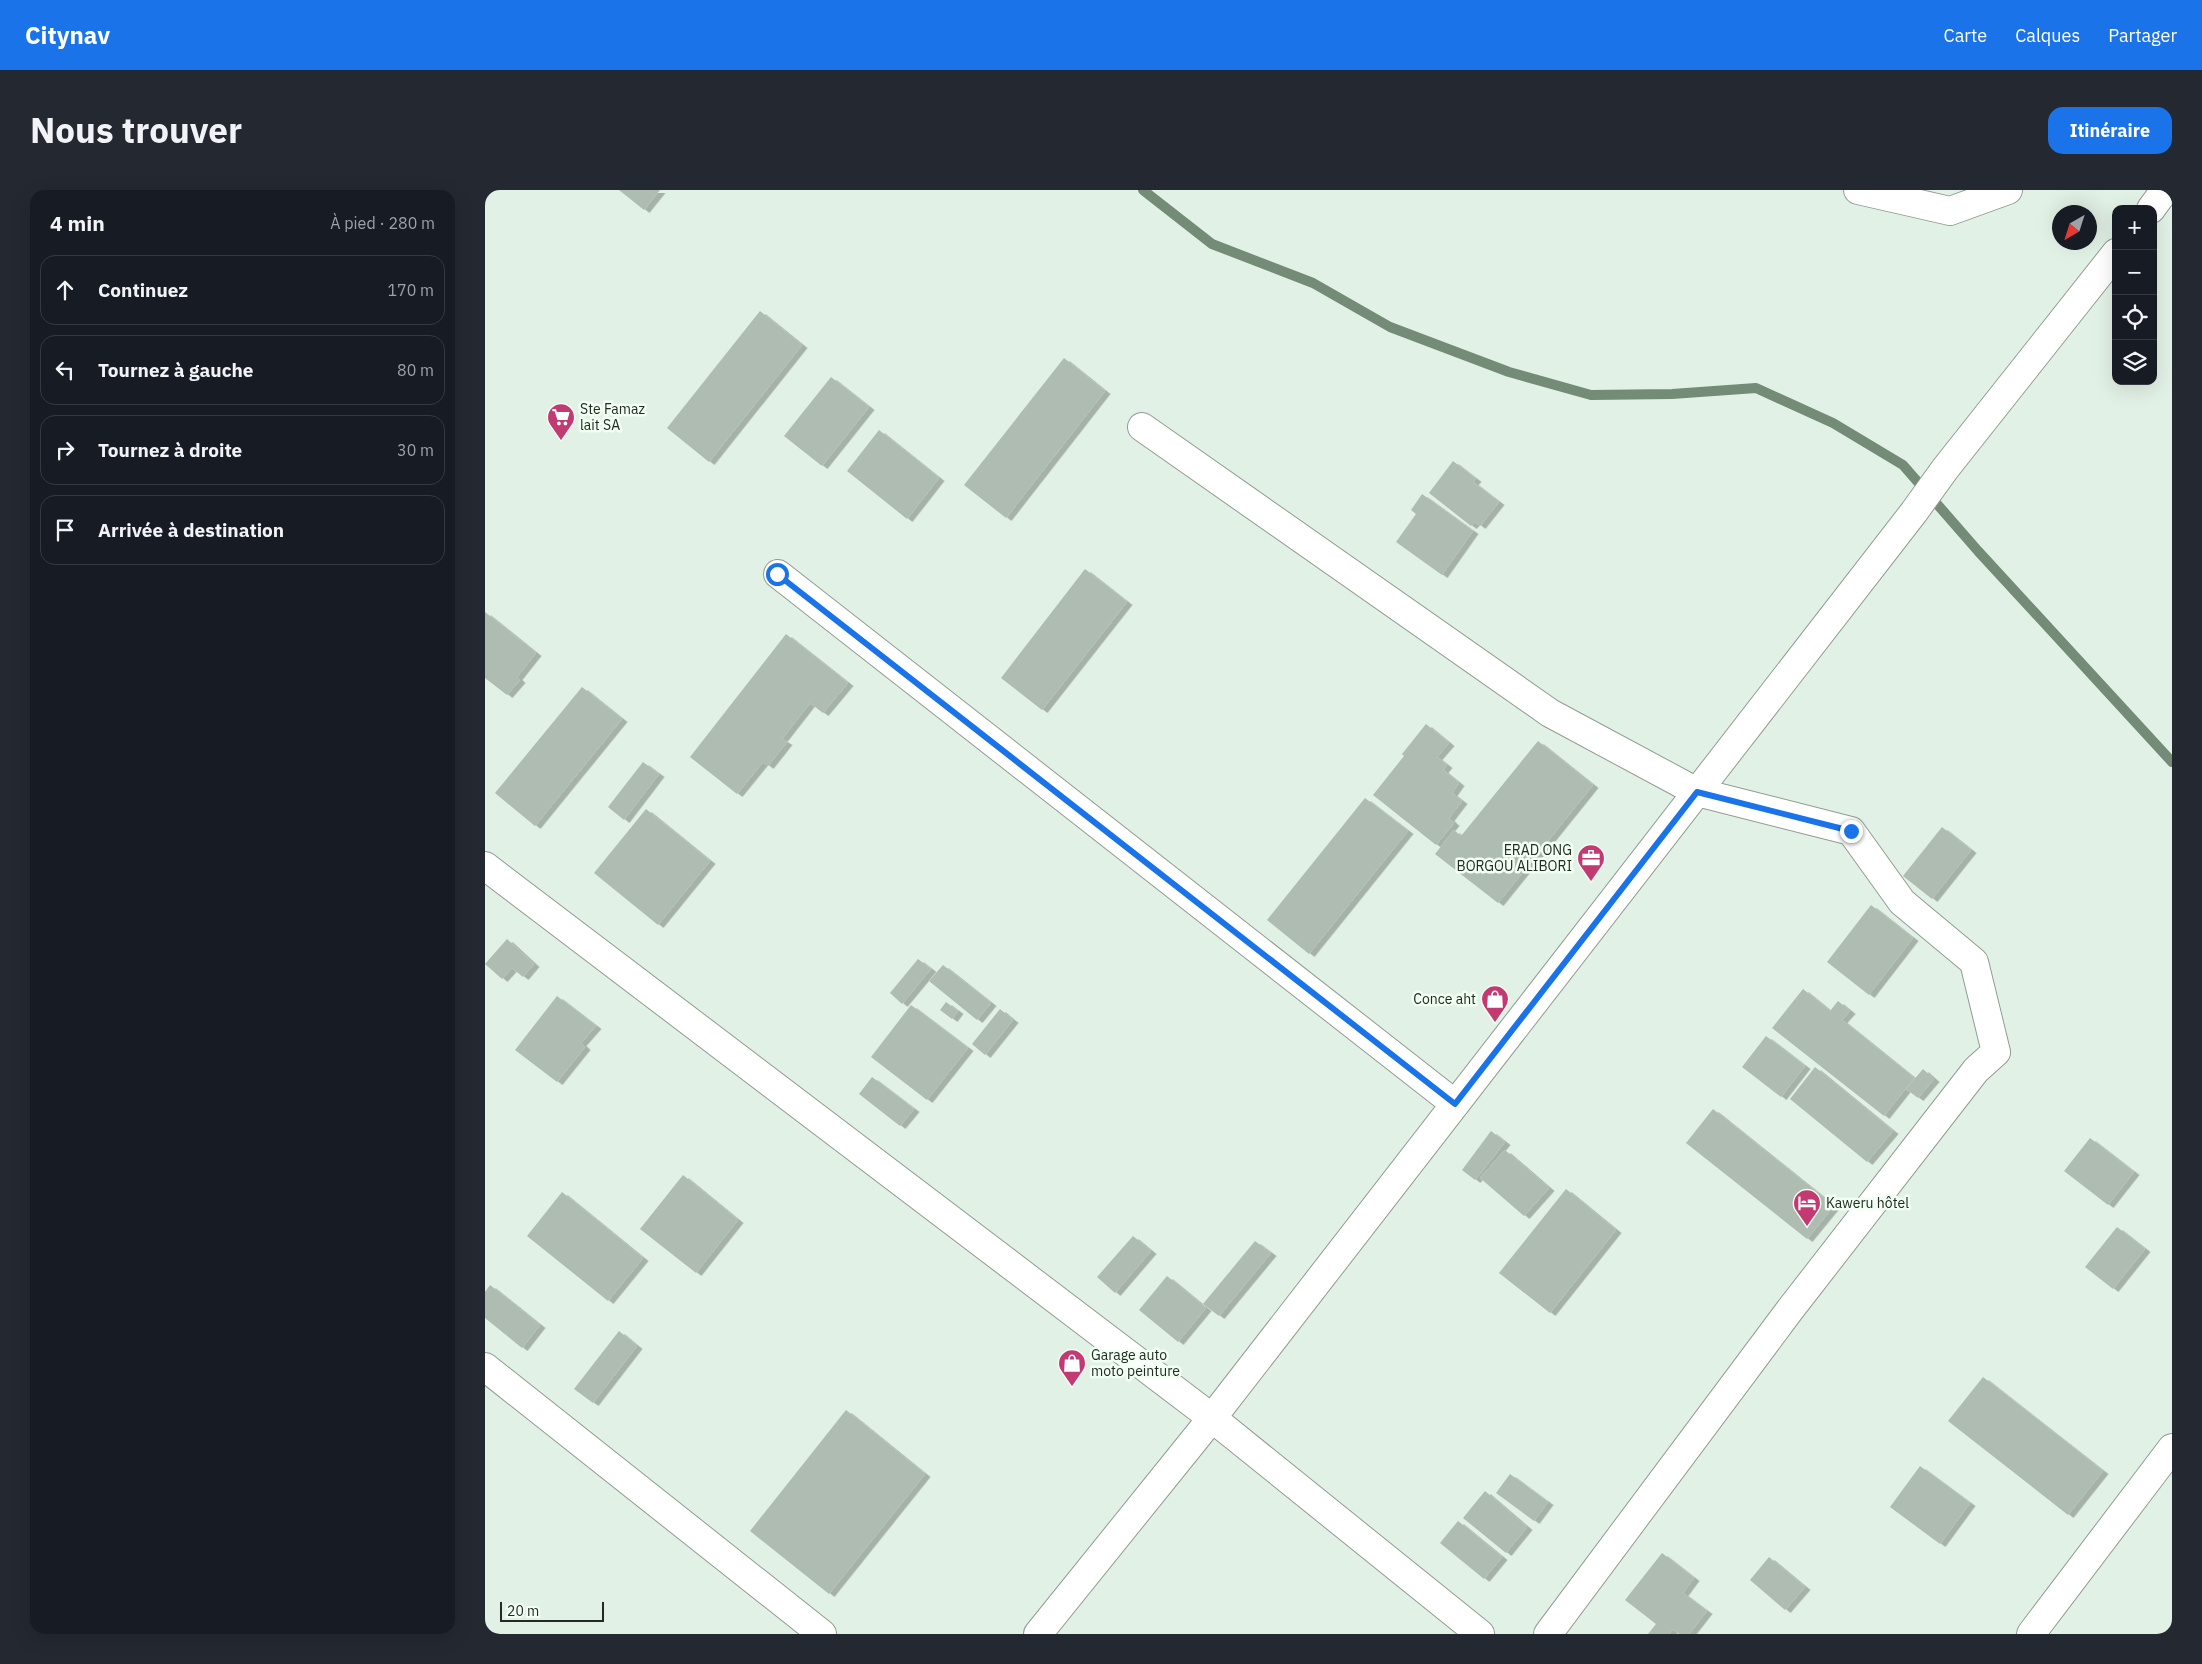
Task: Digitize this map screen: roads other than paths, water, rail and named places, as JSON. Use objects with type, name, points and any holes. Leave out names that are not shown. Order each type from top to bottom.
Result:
[{"type":"street","points":[[1858,190],[1950,211],[2008,190]]},
{"type":"street","points":[[2154,205],[2165,190]]},
{"type":"street","points":[[1038,1634],[1212,1418],[1914,512],[1945,469],[2112,258]]},
{"type":"street","points":[[1142,427],[1550,713],[1697,792],[1851,831],[1902,902],[1973,962],[1996,1052],[1976,1070],[1789,1311],[1548,1634]]},
{"type":"street","points":[[777,574],[1455,1104]]},
{"type":"street","points":[[485,866],[1212,1418],[1480,1634]]},
{"type":"street","points":[[485,1367],[822,1634]]},
{"type":"street","points":[[2031,1634],[2172,1448]]},
{"type":"waterway","points":[[1143,190],[1212,244],[1313,283],[1390,327],[1509,372],[1591,395],[1672,394],[1756,388],[1833,423],[1903,465],[1978,551],[2172,762]]},
{"type":"place","name":"Ste Famaz lait SA","points":[[561,441]]},
{"type":"place","name":"ERAD ONG BORGOU ALIBORI","points":[[1591,882]]},
{"type":"place","name":"Conce aht","points":[[1495,1023]]},
{"type":"place","name":"Kaweru hôtel","points":[[1807,1227]]},
{"type":"place","name":"Garage auto moto peinture","points":[[1072,1387]]}]
